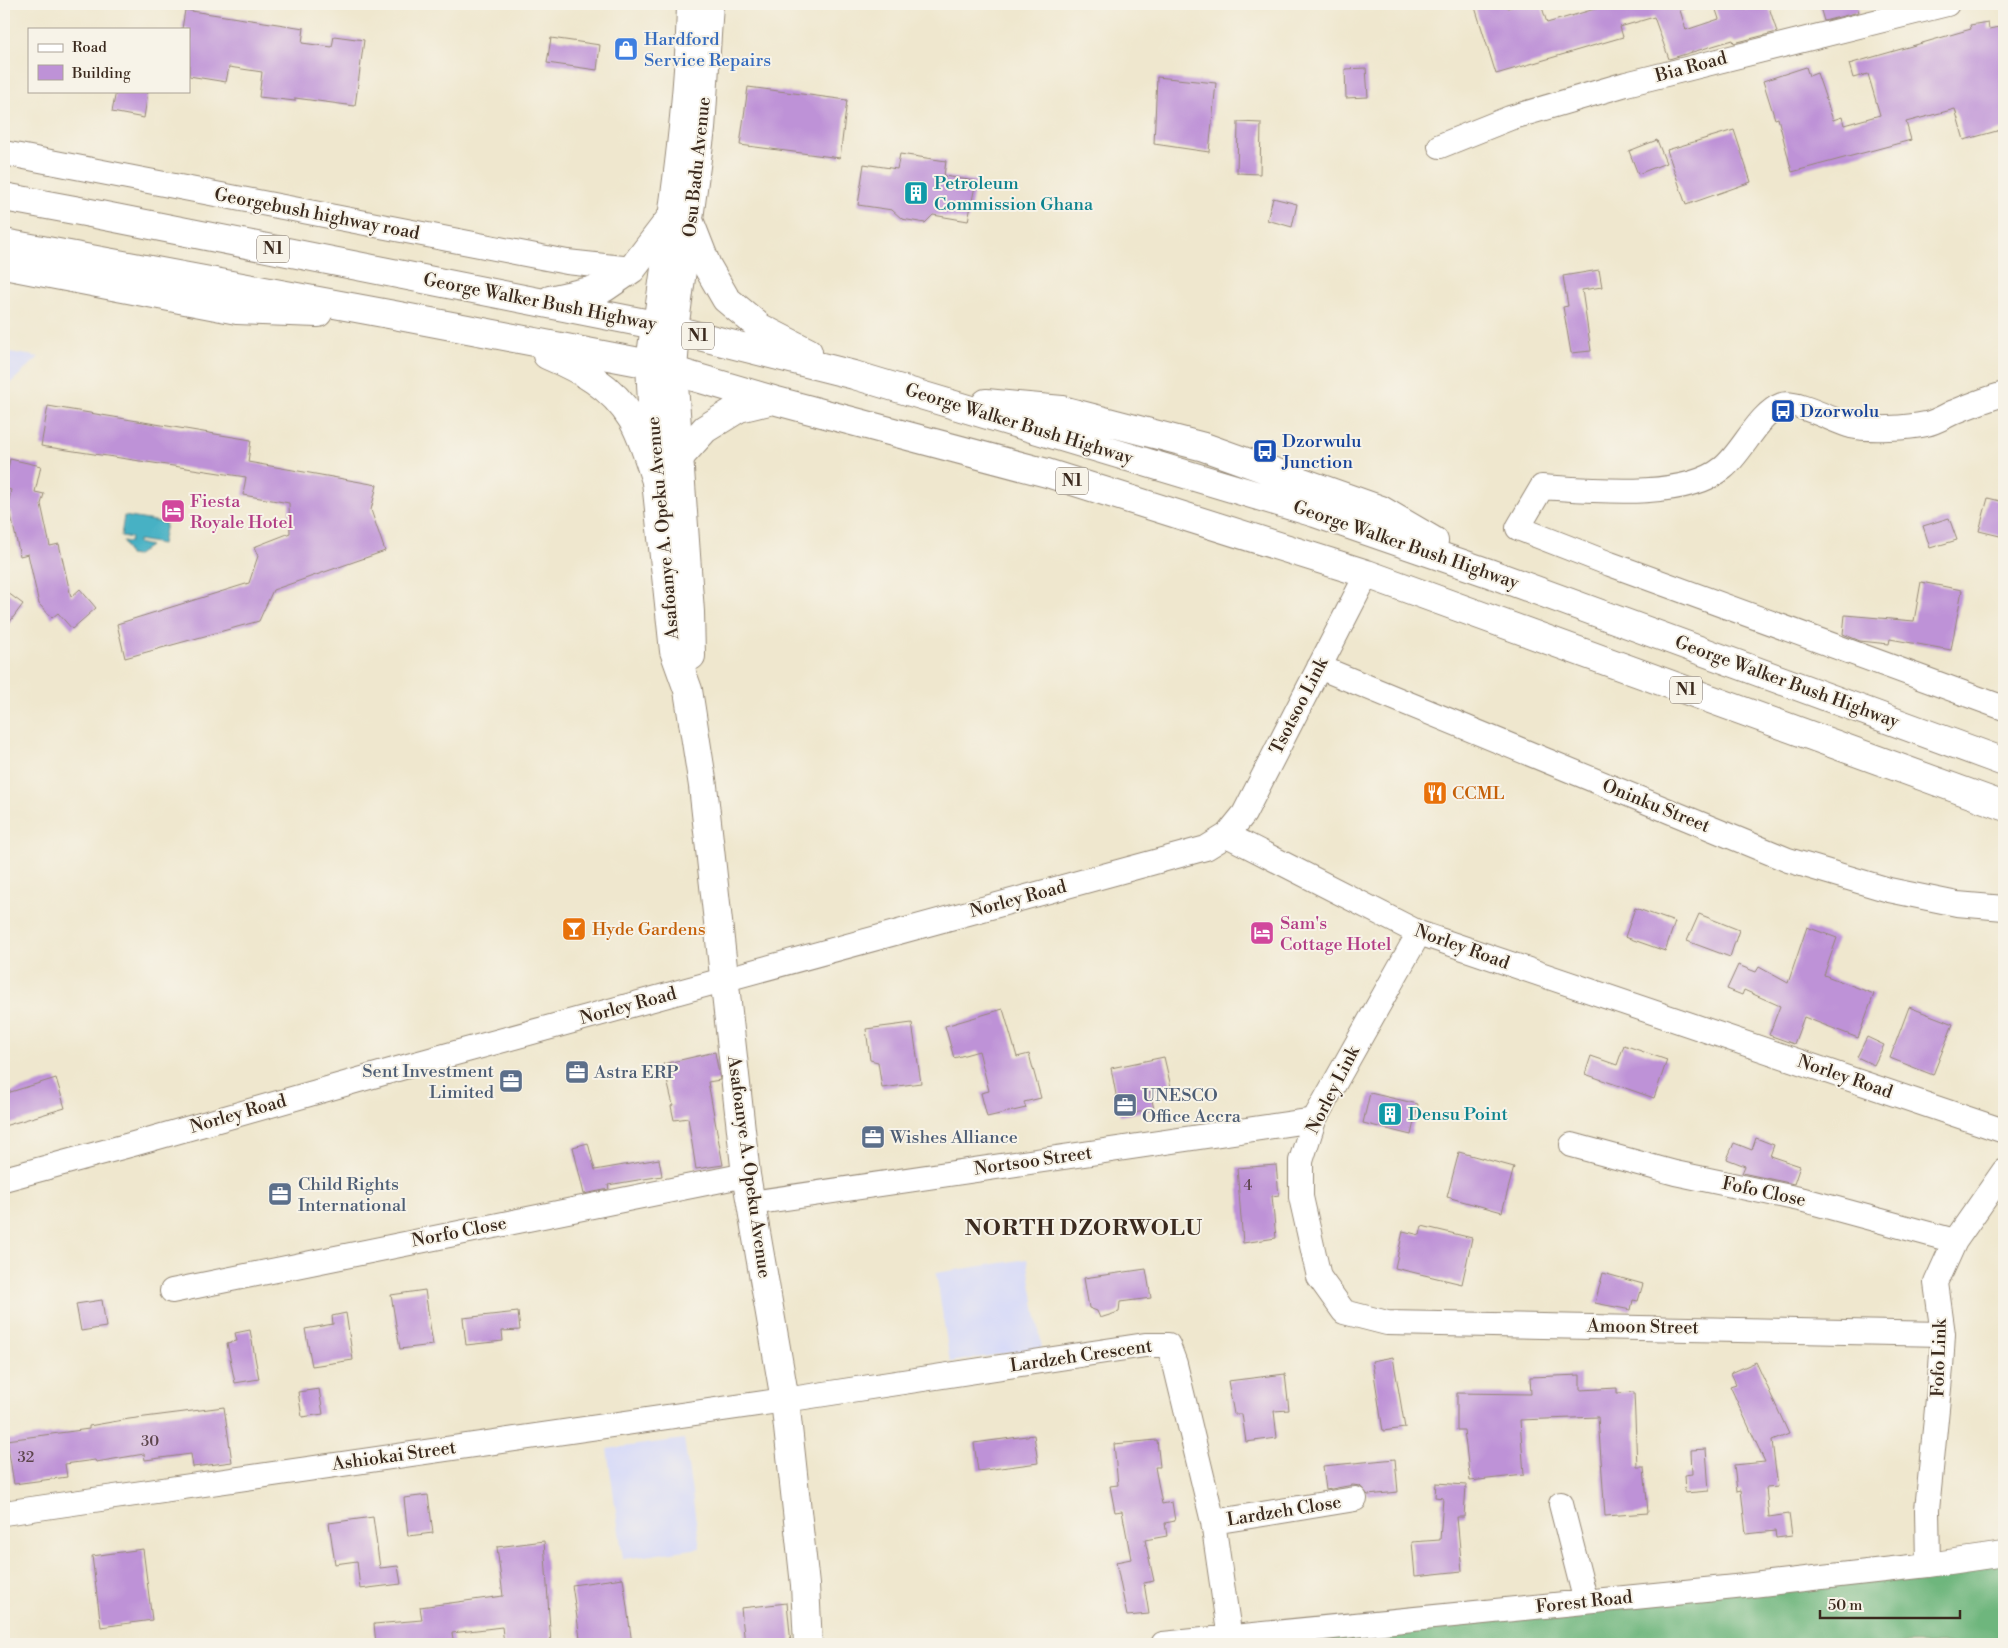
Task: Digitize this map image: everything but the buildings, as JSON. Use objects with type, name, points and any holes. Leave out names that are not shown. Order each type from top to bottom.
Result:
[{"type":"main road","name":"George Walker Bush Highway","points":[[4,197],[665,327],[854,375],[936,399],[1062,410],[1204,448],[1381,510],[1490,572],[2004,762]]},
{"type":"main road","points":[[541,302],[604,288],[632,270],[681,222],[726,299],[761,328],[854,375]]},
{"type":"main road","name":"N1","points":[[4,243],[394,314],[661,367],[773,400],[1047,473],[1367,574],[2004,806]]},
{"type":"main road","points":[[4,265],[236,310],[281,313],[394,314]]},
{"type":"main road","points":[[661,367],[665,327]]},
{"type":"main road","points":[[502,335],[580,369],[608,390],[632,419],[656,480]]},
{"type":"main road","name":"Asafoanye A. Opeku Avenue","points":[[661,367],[678,459],[691,650],[688,690]]},
{"type":"main road","name":"Asafoanye A. Opeku Avenue","points":[[661,367],[656,480],[674,651],[688,690],[703,786],[746,1175],[785,1400],[805,1585],[808,1644]]},
{"type":"main road","points":[[678,459],[705,429],[739,408],[773,400]]},
{"type":"street","name":"Osu Badu Avenue","points":[[681,222],[683,106],[688,47],[689,4]]},
{"type":"street","name":"Osu Badu Avenue","points":[[665,327],[681,222],[703,129],[711,4]]},
{"type":"street","name":"Bia Road","points":[[1440,146],[1510,118],[1626,84],[1947,4]]},
{"type":"street","name":"Georgebush highway road","points":[[4,153],[567,262],[632,270]]},
{"type":"street","points":[[2004,394],[1978,402],[1927,424],[1889,427],[1852,426],[1790,404],[1783,405],[1768,415],[1723,468],[1691,485],[1654,490],[1542,487],[1518,528],[1610,564],[2004,708]]},
{"type":"street","name":"Tsotsoo Link","points":[[1227,835],[1244,814],[1367,574]]},
{"type":"street","name":"Oninku Street","points":[[1319,667],[1788,860],[1889,890],[1956,904],[2004,908]]},
{"type":"street","name":"Norley Road","points":[[4,1179],[1206,848],[1227,835],[1419,933],[2004,1131]]},
{"type":"street","name":"Norley Link","points":[[1344,1312],[1319,1277],[1301,1197],[1301,1161],[1314,1120],[1419,933]]},
{"type":"street","name":"Nortsoo Street","points":[[751,1203],[1314,1120]]},
{"type":"street","name":"Fofo Close","points":[[1572,1145],[1675,1173],[1804,1200],[1955,1241]]},
{"type":"street","name":"Fofo Link","points":[[1928,1565],[1927,1510],[1943,1334],[1936,1283],[1955,1241],[2004,1171]]},
{"type":"street","name":"Norfo Close","points":[[172,1291],[746,1175]]},
{"type":"street","name":"Amoon Street","points":[[1344,1312],[1387,1323],[1943,1334]]},
{"type":"street","name":"Lardzeh Crescent","points":[[785,1400],[1145,1345],[1168,1345],[1175,1364],[1213,1522],[1230,1639]]},
{"type":"street","name":"Ashiokai Street","points":[[4,1514],[785,1400]]},
{"type":"street","name":"Lardzeh Close","points":[[1213,1522],[1355,1499]]},
{"type":"street","points":[[1561,1504],[1586,1602]]},
{"type":"street","name":"Forest Road","points":[[1163,1644],[1230,1639],[1586,1602],[1928,1565],[2004,1554]]},
{"type":"shaded area","points":[[4,351],[39,357],[4,389]]},
{"type":"shaded area","points":[[1027,1259],[1042,1348],[950,1362],[936,1273]]},
{"type":"shaded area","points":[[684,1439],[700,1548],[623,1559],[607,1449]]},
{"type":"green space","points":[[2004,1556],[2004,1644],[1262,1644]]},
{"type":"water","points":[[124,516],[166,523],[162,544],[138,540],[138,543],[150,546],[136,556],[129,555],[123,541],[130,542],[131,538],[121,536]]},
{"type":"place","name":"Hardford Service Repairs","points":[[626,49]]},
{"type":"place","name":"Petroleum Commission Ghana","points":[[916,193]]},
{"type":"place","name":"Dzorwolu","points":[[1783,411]]},
{"type":"place","name":"Dzorwulu Junction","points":[[1265,451]]},
{"type":"place","name":"Fiesta Royale Hotel","points":[[173,511]]},
{"type":"place","name":"CCML","points":[[1435,793]]},
{"type":"place","name":"Hyde Gardens","points":[[574,929]]},
{"type":"place","name":"Sam's Cottage Hotel","points":[[1262,933]]},
{"type":"place","name":"Astra ERP","points":[[577,1072]]},
{"type":"place","name":"Sent Investment Limited","points":[[511,1081]]},
{"type":"place","name":"UNESCO Office Accra","points":[[1125,1105]]},
{"type":"place","name":"Densu Point","points":[[1390,1114]]},
{"type":"place","name":"Wishes Alliance","points":[[873,1137]]},
{"type":"place","name":"Child Rights International","points":[[280,1194]]},
{"type":"district","name":"NORTH DZORWOLU","points":[[1084,1228]]}]
